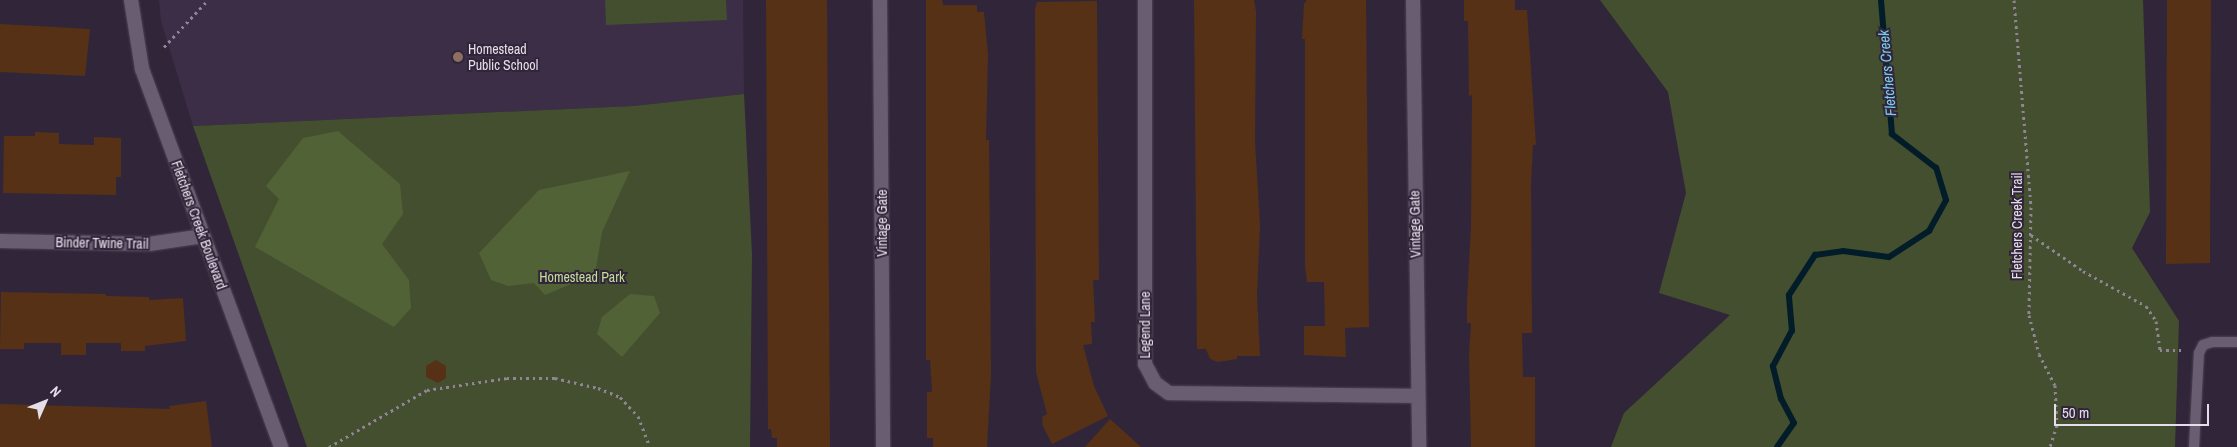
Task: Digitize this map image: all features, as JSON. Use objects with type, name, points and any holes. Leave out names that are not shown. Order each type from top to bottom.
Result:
[{"type":"street","name":"Fletchers Creek Boulevard","points":[[131,0],[142,69],[281,447]]},
{"type":"street","name":"Vintage Gate","points":[[880,0],[883,447]]},
{"type":"street","name":"Legend Lane","points":[[1145,0],[1145,364],[1155,384],[1169,393],[1417,396]]},
{"type":"street","name":"Vintage Gate","points":[[1413,0],[1417,396],[1420,447]]},
{"type":"street","name":"Binder Twine Trail","points":[[0,241],[149,244],[203,236]]},
{"type":"lane","points":[[2194,447],[2199,353],[2203,345],[2212,342],[2237,342]]},
{"type":"path","points":[[164,46],[208,0]]},
{"type":"path","name":"Fletchers Creek Trail","points":[[2014,0],[2025,107],[2031,234],[2029,315],[2039,354],[2055,386],[2057,425],[2050,447]]},
{"type":"path","points":[[2031,234],[2083,271],[2146,306],[2156,321],[2160,350],[2181,350]]},
{"type":"path","points":[[329,447],[427,390],[507,378],[555,378],[598,388],[620,397],[638,416],[650,447]]},
{"type":"shaded area","name":"Homestead Public School","points":[[159,0],[743,0],[744,94],[633,106],[193,126],[161,21]]},
{"type":"green space","points":[[605,0],[726,0],[727,20],[606,25]]},
{"type":"green space","points":[[1600,0],[2143,0],[2150,212],[2132,248],[2179,321],[2175,447],[1611,447],[1624,413],[1730,315],[1659,293],[1686,193],[1668,92]]},
{"type":"green space","name":"Homestead Park","points":[[744,94],[752,254],[750,447],[307,447],[193,126],[633,106]]},
{"type":"green space","points":[[338,131],[400,184],[403,214],[382,244],[409,280],[411,308],[394,327],[255,247],[279,199],[266,186],[303,138]]},
{"type":"green space","points":[[630,171],[602,232],[595,274],[545,295],[534,283],[508,286],[491,280],[479,253],[539,190]]},
{"type":"green space","points":[[630,294],[654,296],[660,313],[622,357],[597,334],[602,317]]},
{"type":"building","points":[[766,0],[827,0],[830,447],[777,447],[777,438],[772,438],[771,429],[768,429]]},
{"type":"building","points":[[926,0],[942,0],[943,5],[977,5],[977,12],[984,12],[988,54],[986,140],[989,140],[991,374],[987,447],[933,447],[933,438],[927,438],[927,392],[932,392],[930,360],[926,360]]},
{"type":"building","points":[[1194,0],[1254,0],[1256,11],[1255,142],[1260,225],[1257,296],[1260,356],[1237,356],[1237,359],[1218,362],[1210,359],[1206,349],[1197,349]]},
{"type":"building","points":[[1307,0],[1366,0],[1369,327],[1345,328],[1346,357],[1304,355],[1304,326],[1325,326],[1324,282],[1307,282],[1305,266],[1305,39],[1302,39],[1304,4]]},
{"type":"building","points":[[1464,0],[1515,0],[1515,10],[1527,10],[1536,145],[1533,145],[1531,183],[1532,333],[1522,333],[1523,377],[1535,377],[1535,447],[1471,447],[1469,354],[1471,323],[1467,323],[1467,302],[1471,226],[1472,95],[1469,96],[1468,21],[1464,21]]},
{"type":"building","points":[[2167,0],[2211,0],[2210,263],[2166,264]]},
{"type":"building","points":[[1097,1],[1099,280],[1093,280],[1095,322],[1091,322],[1092,344],[1083,345],[1094,386],[1108,416],[1052,444],[1043,426],[1042,417],[1047,414],[1036,372],[1035,10],[1037,2]]},
{"type":"building","points":[[0,24],[90,29],[85,76],[0,72]]},
{"type":"building","points":[[35,132],[59,133],[59,144],[94,145],[94,137],[121,138],[121,177],[116,177],[116,195],[3,193],[4,136],[35,136]]},
{"type":"building","points":[[1,292],[106,294],[106,296],[149,297],[149,300],[183,298],[186,341],[145,346],[145,351],[121,351],[121,343],[86,343],[86,355],[61,355],[61,343],[24,343],[24,349],[0,349]]},
{"type":"building","points":[[436,360],[446,366],[446,378],[438,383],[426,377],[426,366]]},
{"type":"building","points":[[206,401],[212,447],[0,447],[0,404],[170,409],[169,406]]},
{"type":"building","points":[[1110,419],[1141,447],[1085,447]]},
{"type":"waterway","name":"Fletchers Creek","points":[[1777,447],[1794,423],[1781,399],[1773,366],[1792,331],[1789,295],[1815,255],[1843,251],[1889,257],[1929,231],[1946,200],[1936,168],[1892,134],[1881,0]]},
{"type":"place","name":"Homestead Public School","points":[[458,57]]}]
